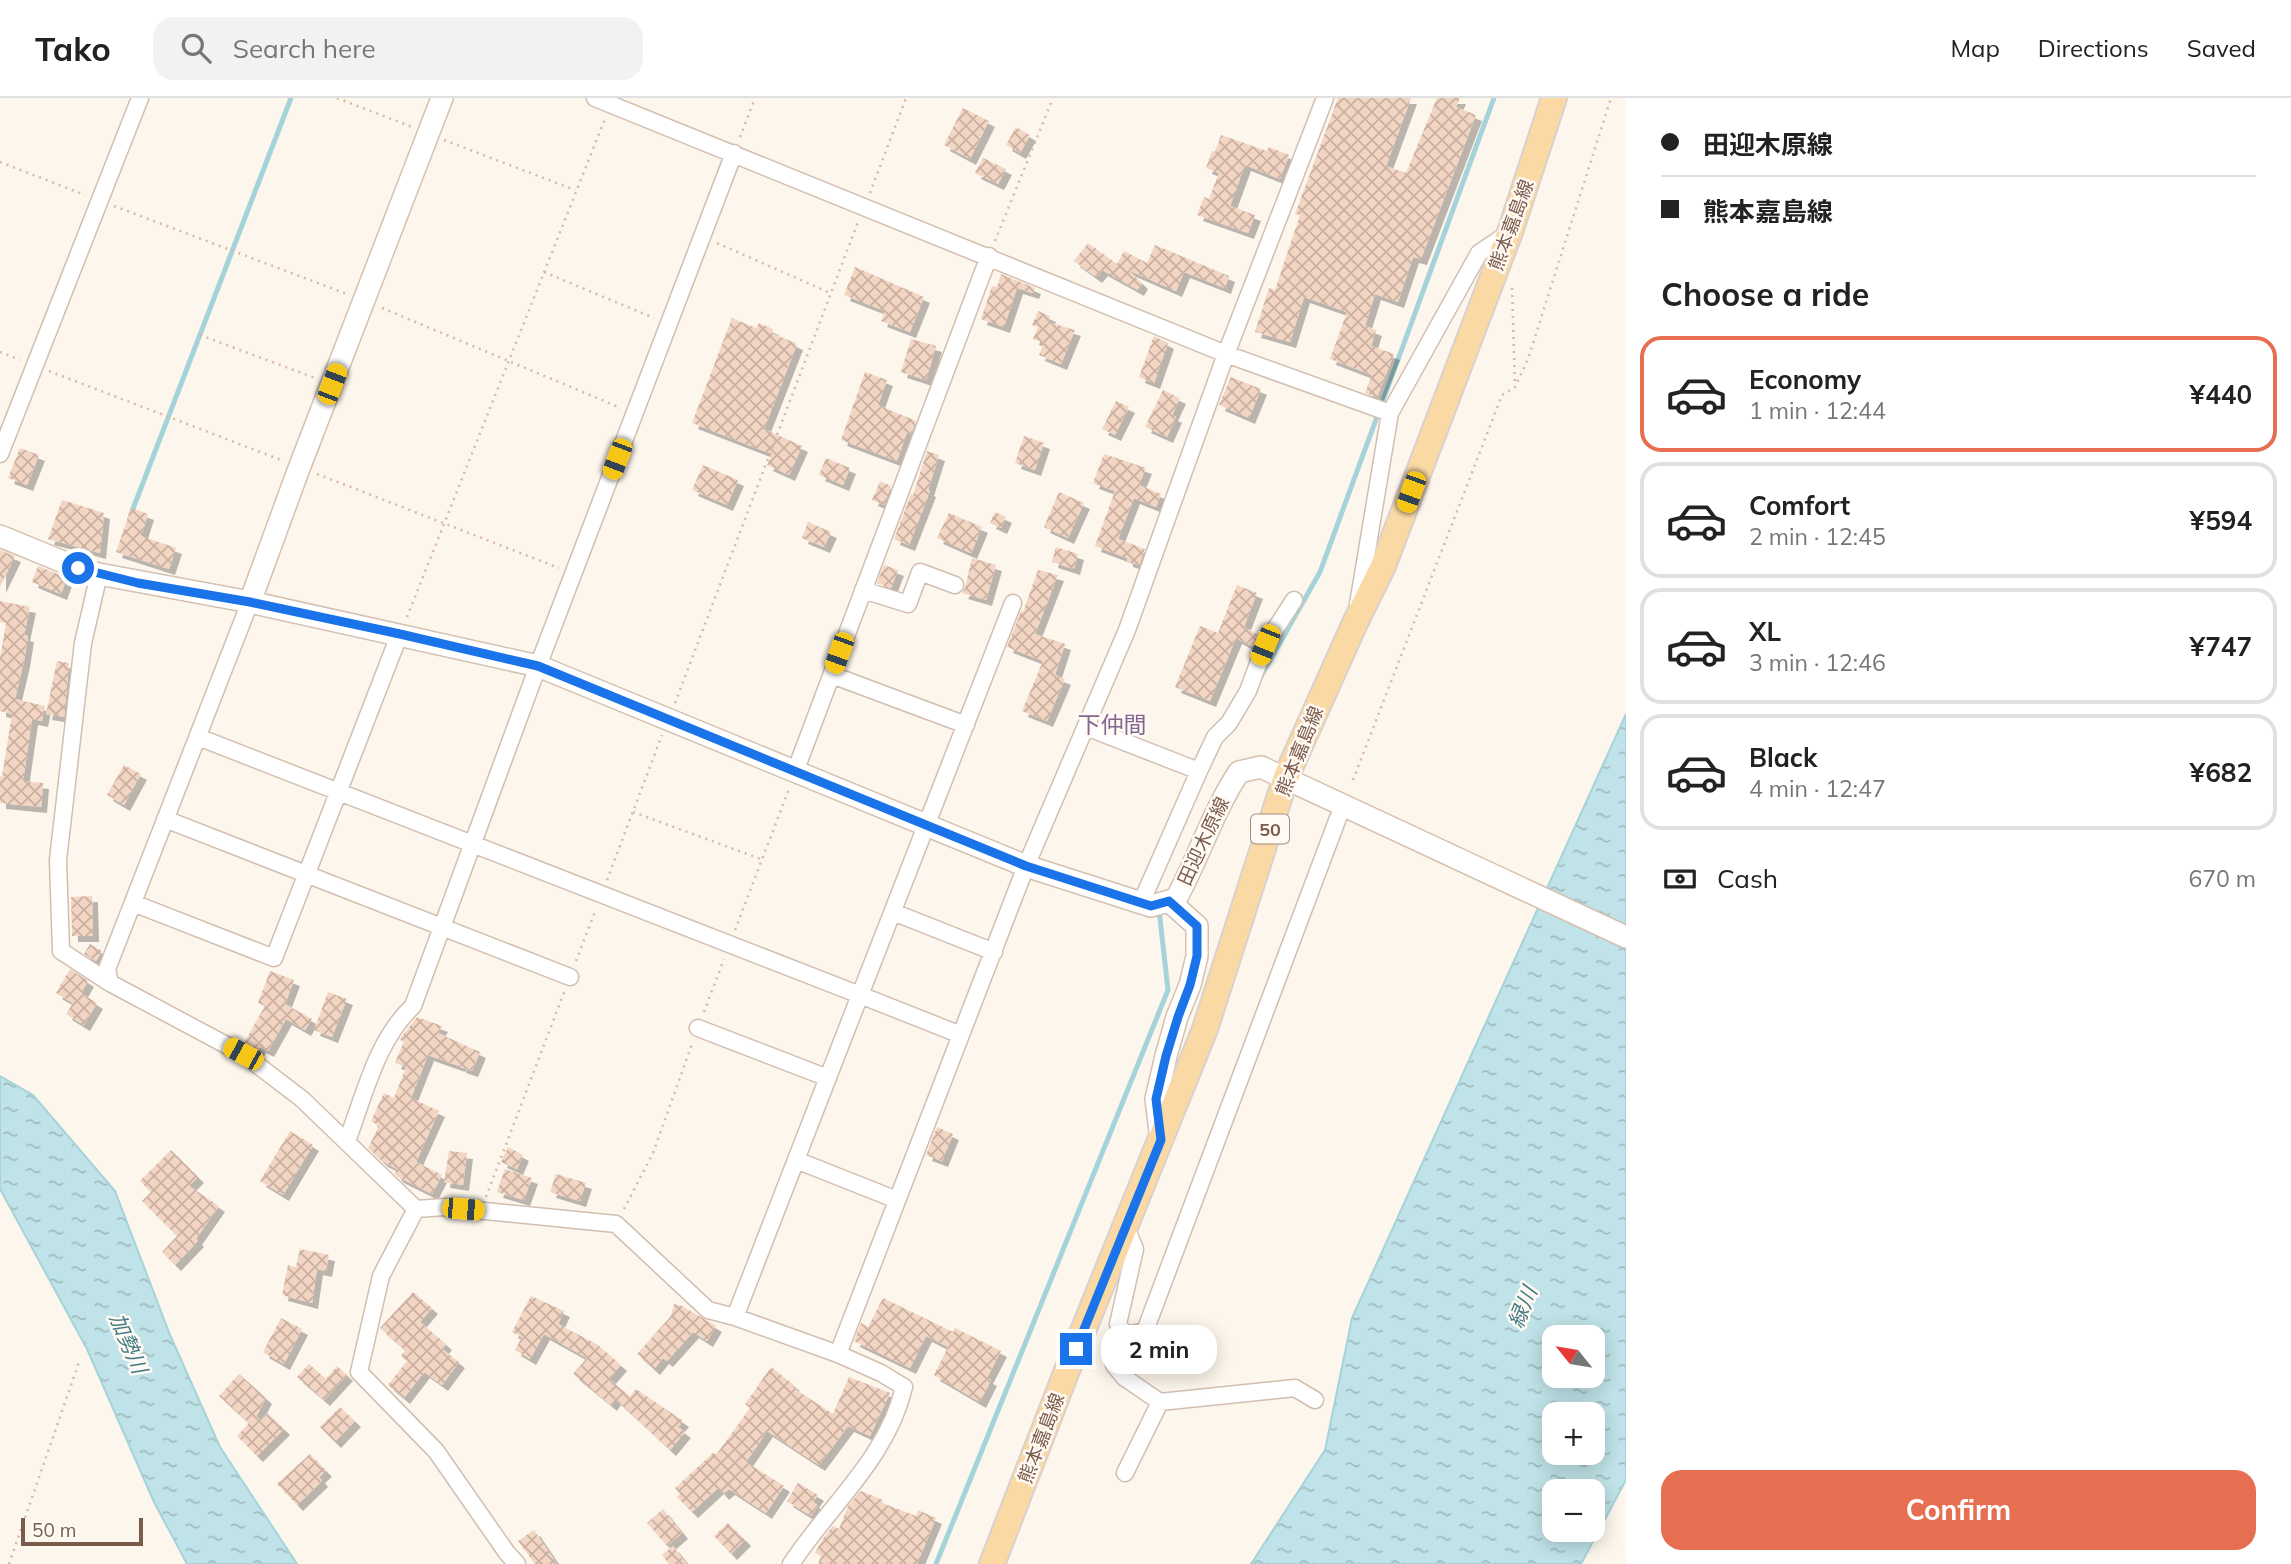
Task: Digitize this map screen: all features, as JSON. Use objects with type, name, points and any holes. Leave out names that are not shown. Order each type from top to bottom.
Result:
[{"type":"main road","points":[[250,602],[332,384],[370,303],[442,98]]},
{"type":"main road","name":"熊本嘉島線","points":[[992,1564],[1209,1017],[1354,623],[1383,566],[1510,232],[1554,98]]},
{"type":"main road","points":[[0,536],[99,574],[250,602],[538,666],[1026,866],[1154,903],[1197,926],[1197,956],[1156,1099],[1161,1140]]},
{"type":"main road","name":"田迎木原線","points":[[1154,903],[1177,899],[1226,791],[1239,772],[1261,767],[1295,781]]},
{"type":"main road","points":[[1295,781],[1626,937]]},
{"type":"street","points":[[0,454],[140,98]]},
{"type":"street","points":[[595,98],[1226,354],[1390,414]]},
{"type":"street","points":[[838,1354],[1026,866],[1127,630],[1226,354],[1325,98]]},
{"type":"street","points":[[348,1141],[385,1040],[397,1021],[413,1006],[538,666],[734,153]]},
{"type":"street","points":[[1354,623],[1390,414],[1479,253],[1510,232]]},
{"type":"street","points":[[795,772],[989,256]]},
{"type":"street","points":[[863,590],[908,604],[920,572],[956,585]]},
{"type":"street","points":[[99,574],[83,643],[60,848],[61,951],[110,983],[243,1054],[302,1099],[416,1209],[445,1208],[615,1224],[708,1310],[838,1354],[881,1373],[904,1387],[878,1447],[843,1499],[791,1564]]},
{"type":"street","points":[[1154,903],[1199,771],[1215,737],[1229,723],[1248,691],[1265,645],[1294,600]]},
{"type":"street","points":[[110,983],[107,969],[250,602]]},
{"type":"street","points":[[735,1317],[1013,603]]},
{"type":"street","points":[[133,903],[274,958],[400,634]]},
{"type":"street","points":[[832,675],[966,725]]},
{"type":"street","points":[[1086,727],[1199,771]]},
{"type":"street","points":[[198,737],[961,1035]]},
{"type":"street","points":[[1125,1335],[1145,1331],[1338,818]]},
{"type":"street","points":[[165,819],[570,977]]},
{"type":"street","points":[[892,912],[993,951]]},
{"type":"street","points":[[698,1028],[828,1078]]},
{"type":"street","points":[[796,1160],[897,1200]]},
{"type":"street","points":[[416,1209],[382,1276],[359,1372],[436,1451],[517,1564]]},
{"type":"street","points":[[1125,1335],[1118,1324],[1135,1249],[1126,1227]]},
{"type":"street","points":[[1125,1335],[1114,1365],[1125,1378],[1160,1402],[1295,1388],[1315,1400]]},
{"type":"street","points":[[1125,1473],[1160,1402]]},
{"type":"path","points":[[337,98],[576,191]]},
{"type":"path","points":[[734,153],[755,98]]},
{"type":"path","points":[[481,1211],[906,98]]},
{"type":"path","points":[[989,256],[1053,98]]},
{"type":"path","points":[[1353,780],[1502,395],[1515,387],[1528,359],[1611,98]]},
{"type":"path","points":[[400,634],[611,104]]},
{"type":"path","points":[[714,242],[828,292]]},
{"type":"path","points":[[232,251],[509,359],[634,414]]},
{"type":"path","points":[[544,272],[668,324]]},
{"type":"path","points":[[1512,284],[1515,387]]},
{"type":"path","points":[[200,335],[332,384]]},
{"type":"path","points":[[0,352],[573,573]]},
{"type":"path","points":[[615,1224],[653,1153],[795,772]]},
{"type":"path","points":[[633,812],[762,859]]},
{"type":"path","points":[[9,1564],[79,1362]]},
{"type":"water","name":"緑川","points":[[1626,714],[1626,1480],[1605,1519],[1605,1479],[1542,1479],[1542,1542],[1593,1542],[1581,1564],[1251,1564],[1325,1450],[1352,1318]]},
{"type":"water","name":"加勢川","points":[[0,1076],[33,1095],[115,1191],[170,1335],[220,1447],[297,1564],[187,1564],[154,1502],[87,1349],[0,1189]]},
{"type":"building","points":[[1338,98],[1411,98],[1386,166],[1406,173],[1437,98],[1460,98],[1456,107],[1476,115],[1421,259],[1413,257],[1398,302],[1375,294],[1365,326],[1376,330],[1371,346],[1394,354],[1377,397],[1365,393],[1372,375],[1330,359],[1347,312],[1304,297],[1290,342],[1255,332],[1269,288],[1275,290],[1300,215],[1295,214]]},
{"type":"building","points":[[963,108],[989,121],[970,159],[944,145]]},
{"type":"building","points":[[1016,127],[1030,135],[1020,153],[1006,145]]},
{"type":"building","points":[[1221,135],[1267,151],[1269,147],[1289,155],[1280,179],[1245,165],[1230,206],[1255,215],[1248,233],[1197,215],[1204,197],[1209,199],[1219,173],[1206,168]]},
{"type":"building","points":[[983,158],[1006,169],[998,184],[975,173]]},
{"type":"building","points":[[1088,243],[1117,264],[1124,251],[1147,263],[1155,245],[1229,276],[1225,288],[1184,272],[1176,291],[1128,270],[1142,283],[1138,290],[1102,270],[1096,277],[1074,261]]},
{"type":"building","points":[[855,267],[924,297],[910,332],[881,321],[885,311],[844,295]]},
{"type":"building","points":[[1001,274],[1035,288],[1033,293],[1017,288],[1004,327],[981,319],[992,286],[997,287]]},
{"type":"building","points":[[1038,311],[1050,316],[1048,322],[1075,330],[1061,364],[1039,355],[1044,343],[1033,339],[1038,327],[1032,325]]},
{"type":"building","points":[[732,318],[756,328],[759,323],[773,329],[772,333],[797,344],[764,429],[802,446],[789,475],[767,465],[772,454],[692,423]]},
{"type":"building","points":[[1154,336],[1168,343],[1154,383],[1139,377]]},
{"type":"building","points":[[911,339],[936,346],[926,380],[901,372]]},
{"type":"building","points":[[865,372],[887,380],[878,405],[916,421],[911,434],[907,432],[897,461],[841,440]]},
{"type":"building","points":[[1231,377],[1261,389],[1249,418],[1219,405]]},
{"type":"building","points":[[1163,390],[1180,398],[1172,415],[1176,417],[1167,437],[1145,427]]},
{"type":"building","points":[[1116,401],[1129,407],[1115,435],[1102,429]]},
{"type":"building","points":[[1024,436],[1044,443],[1035,470],[1015,463]]},
{"type":"building","points":[[20,448],[39,455],[27,485],[8,478]]},
{"type":"building","points":[[927,451],[939,455],[928,490],[930,491],[909,545],[894,539],[911,494],[913,495]]},
{"type":"building","points":[[1104,454],[1146,468],[1139,485],[1161,494],[1156,507],[1134,498],[1118,539],[1145,549],[1139,565],[1095,546],[1115,491],[1093,483]]},
{"type":"building","points":[[826,458],[850,468],[843,485],[819,475]]},
{"type":"building","points":[[703,465],[738,480],[727,505],[692,490]]},
{"type":"building","points":[[880,481],[891,486],[884,505],[872,500]]},
{"type":"building","points":[[1059,492],[1084,503],[1068,538],[1044,527]]},
{"type":"building","points":[[62,500],[104,513],[100,553],[48,539]]},
{"type":"building","points":[[131,508],[148,514],[141,536],[176,548],[169,569],[116,552]]},
{"type":"building","points":[[995,512],[1006,517],[1001,528],[990,523]]},
{"type":"building","points":[[949,513],[982,527],[971,553],[937,538]]},
{"type":"building","points":[[808,522],[831,532],[824,547],[802,538]]},
{"type":"building","points":[[1056,547],[1078,554],[1074,569],[1052,562]]},
{"type":"building","points":[[0,550],[15,556],[0,587]]},
{"type":"building","points":[[972,558],[996,565],[986,600],[962,593]]},
{"type":"building","points":[[884,565],[898,570],[891,588],[877,583]]},
{"type":"building","points":[[38,566],[67,578],[61,594],[32,582]]},
{"type":"building","points":[[1038,570],[1058,575],[1035,634],[1065,644],[1055,675],[1065,679],[1047,721],[1022,711],[1043,661],[1007,647]]},
{"type":"building","points":[[1237,585],[1257,593],[1244,627],[1259,635],[1253,647],[1236,638],[1210,701],[1175,687],[1200,626],[1218,633]]},
{"type":"building","points":[[0,601],[30,607],[24,635],[28,636],[24,661],[15,699],[45,706],[42,721],[32,719],[23,781],[43,783],[41,807],[0,803],[0,776],[2,777],[12,714],[0,711],[0,658],[6,623],[0,622]]},
{"type":"building","points":[[57,661],[69,663],[64,717],[46,714]]},
{"type":"building","points":[[124,765],[141,774],[124,805],[107,795]]},
{"type":"building","points":[[92,896],[93,936],[72,936],[71,897]]},
{"type":"building","points":[[90,944],[102,951],[96,961],[84,954]]},
{"type":"building","points":[[70,969],[88,981],[81,993],[97,1003],[84,1025],[66,1014],[73,1003],[56,993]]},
{"type":"building","points":[[270,971],[294,980],[285,1004],[312,1019],[305,1030],[286,1019],[268,1051],[260,1047],[257,1052],[244,1043],[265,1006],[258,1003]]},
{"type":"building","points":[[328,992],[347,999],[332,1037],[314,1030]]},
{"type":"building","points":[[417,1017],[442,1026],[438,1033],[480,1052],[472,1071],[460,1067],[461,1063],[459,1066],[428,1055],[411,1098],[439,1111],[416,1162],[442,1175],[432,1194],[398,1177],[395,1174],[397,1169],[382,1161],[368,1148],[379,1126],[371,1121],[384,1093],[394,1098],[406,1067],[395,1063],[404,1041],[399,1040]]},
{"type":"building","points":[[937,1127],[953,1134],[942,1161],[926,1155]]},
{"type":"building","points":[[290,1131],[313,1145],[283,1195],[260,1181]]},
{"type":"building","points":[[508,1147],[523,1155],[517,1169],[501,1162]]},
{"type":"building","points":[[171,1150],[198,1177],[189,1186],[219,1206],[196,1239],[198,1241],[175,1265],[162,1252],[177,1236],[142,1201],[151,1192],[140,1181]]},
{"type":"building","points":[[449,1151],[467,1153],[463,1185],[444,1182]]},
{"type":"building","points":[[505,1169],[532,1178],[524,1200],[497,1192]]},
{"type":"building","points":[[556,1174],[586,1183],[580,1201],[550,1192]]},
{"type":"building","points":[[300,1249],[329,1255],[326,1271],[317,1269],[312,1303],[282,1295],[288,1265],[296,1267]]},
{"type":"building","points":[[413,1292],[432,1308],[420,1322],[446,1344],[442,1349],[459,1362],[442,1385],[424,1372],[404,1398],[388,1385],[407,1361],[401,1356],[405,1350],[380,1328]]},
{"type":"building","points":[[531,1296],[564,1311],[558,1324],[598,1345],[621,1365],[609,1379],[630,1396],[636,1389],[683,1421],[678,1427],[685,1432],[670,1450],[615,1399],[611,1405],[573,1374],[587,1358],[544,1334],[530,1359],[515,1350],[522,1337],[512,1332]]},
{"type":"building","points":[[883,1298],[953,1332],[955,1328],[1001,1351],[987,1378],[991,1380],[980,1402],[934,1375],[948,1347],[926,1336],[910,1368],[854,1341],[861,1323],[868,1327]]},
{"type":"building","points":[[674,1304],[716,1326],[707,1341],[693,1332],[667,1361],[663,1358],[654,1369],[637,1354],[671,1316]]},
{"type":"building","points":[[281,1318],[302,1329],[284,1364],[263,1352]]},
{"type":"building","points":[[309,1364],[326,1379],[337,1366],[347,1375],[324,1400],[297,1377]]},
{"type":"building","points":[[771,1367],[794,1385],[792,1387],[833,1414],[849,1377],[890,1393],[870,1436],[848,1426],[819,1465],[767,1431],[746,1462],[784,1486],[766,1513],[729,1489],[723,1494],[718,1488],[692,1512],[677,1497],[680,1494],[675,1488],[714,1452],[716,1455],[750,1408],[745,1404]]},
{"type":"building","points":[[239,1374],[266,1398],[256,1417],[261,1420],[267,1413],[284,1429],[257,1456],[237,1436],[249,1423],[219,1396]]},
{"type":"building","points":[[340,1407],[355,1421],[335,1442],[320,1427]]},
{"type":"building","points":[[310,1454],[326,1471],[319,1477],[322,1481],[297,1505],[277,1484]]},
{"type":"building","points":[[798,1483],[818,1495],[813,1502],[818,1506],[811,1516],[787,1501]]},
{"type":"building","points":[[861,1491],[883,1500],[882,1503],[916,1516],[918,1510],[936,1518],[917,1564],[818,1564],[821,1556],[815,1553],[822,1540],[833,1526],[839,1529],[848,1506]]},
{"type":"building","points":[[663,1509],[682,1533],[667,1546],[647,1523]]},
{"type":"building","points":[[728,1523],[745,1540],[731,1554],[714,1536]]},
{"type":"building","points":[[534,1530],[557,1564],[535,1564],[518,1541]]},
{"type":"building","points":[[673,1546],[687,1564],[669,1564],[662,1555]]},
{"type":"waterway","points":[[131,514],[291,98]]},
{"type":"waterway","points":[[1260,678],[1320,572],[1494,98]]},
{"type":"waterway","points":[[936,1564],[1168,990],[1159,910]]},
{"type":"district","name":"下仲間","points":[[1112,724]]},
{"type":"route","points":[[78,568],[138,583],[250,602],[538,666],[1026,866],[1151,906],[1169,901],[1197,926],[1197,956],[1166,1056],[1156,1099],[1161,1140],[1076,1349]]}]
